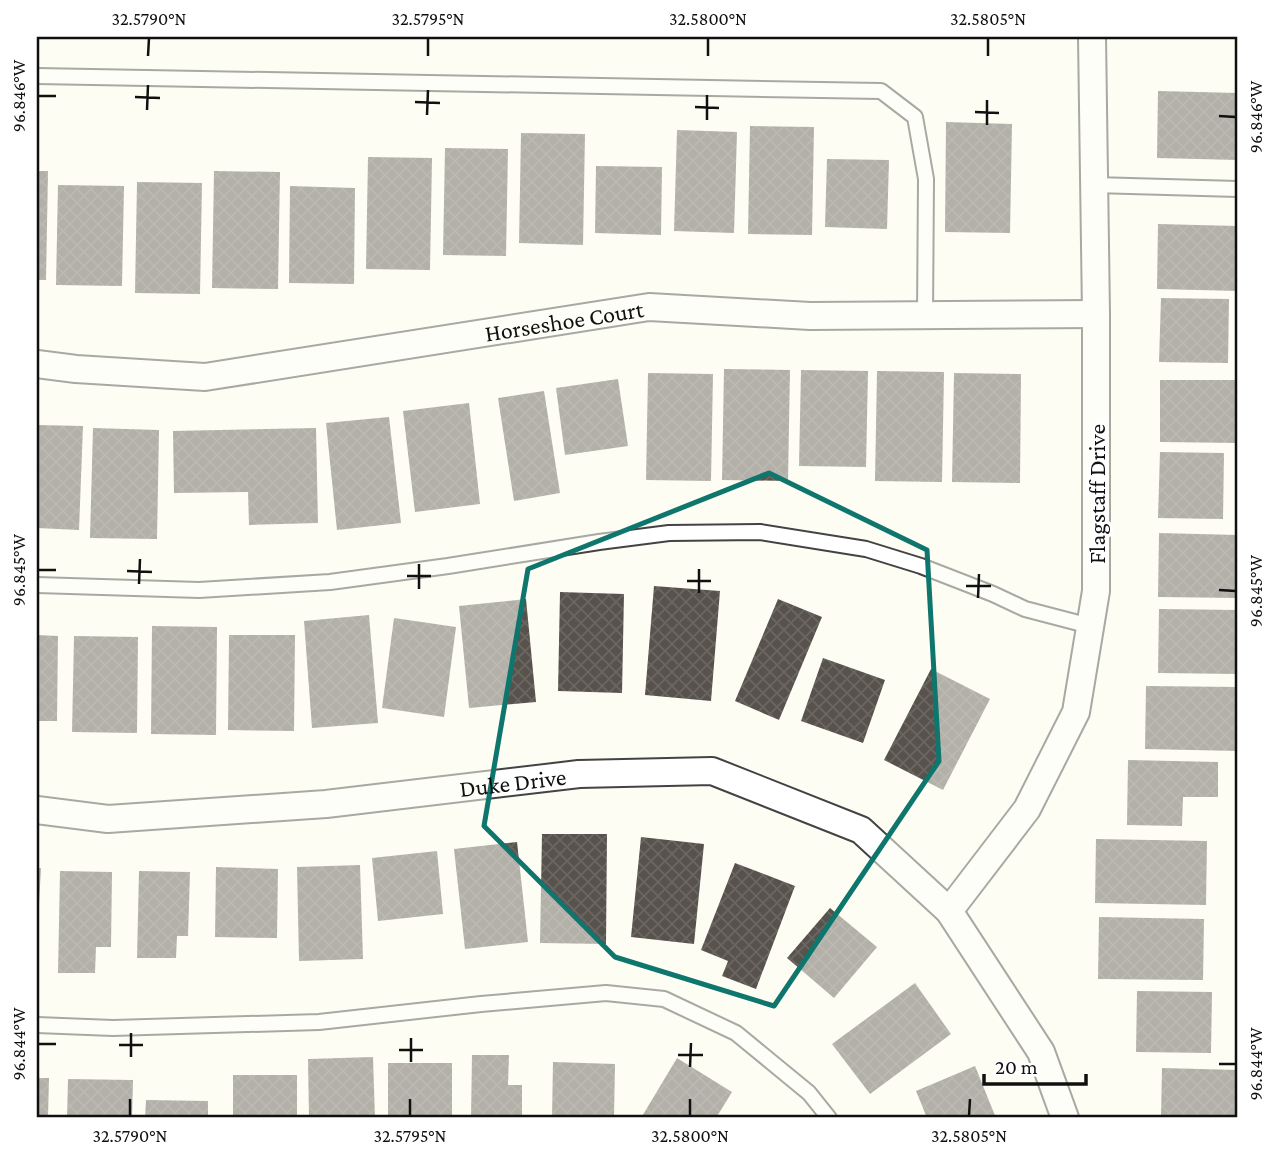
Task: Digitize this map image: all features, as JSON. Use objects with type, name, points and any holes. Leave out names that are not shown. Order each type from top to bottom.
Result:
[{"type":"street","name":"Flagstaff Drive","points":[[949,911],[1027,809],[1076,712],[1096,591],[1092,37]]},
{"type":"street","name":"Horseshoe Court","points":[[37,364],[205,377],[649,307],[810,316],[1096,314]]},
{"type":"street","name":"Duke Drive","points":[[37,810],[108,819],[326,804],[579,774],[712,771],[861,830],[949,911],[1041,1052],[1065,1118]]},
{"type":"lane","points":[[37,76],[881,90],[915,117],[926,179],[925,315]]},
{"type":"lane","points":[[1094,185],[1238,189]]},
{"type":"lane","points":[[37,585],[199,590],[330,582],[599,541],[669,533],[760,532],[866,548],[921,566],[1025,609],[1090,626]]},
{"type":"lane","points":[[37,1025],[113,1028],[319,1022],[606,993],[664,999],[736,1033],[809,1093],[829,1118]]},
{"type":"highlighted area","points":[[769,473],[927,550],[939,761],[774,1006],[615,957],[484,826],[528,569]]},
{"type":"building","points":[[1158,91],[1238,93],[1238,160],[1157,158]]},
{"type":"building","points":[[946,122],[1012,124],[1010,233],[945,232]]},
{"type":"building","points":[[750,126],[814,127],[812,235],[748,234]]},
{"type":"building","points":[[677,130],[737,132],[734,233],[674,231]]},
{"type":"building","points":[[521,133],[585,134],[583,245],[519,243]]},
{"type":"building","points":[[445,148],[508,149],[506,256],[443,255]]},
{"type":"building","points":[[368,157],[432,158],[430,270],[366,269]]},
{"type":"building","points":[[827,159],[889,160],[887,229],[825,227]]},
{"type":"building","points":[[596,166],[662,167],[661,235],[595,233]]},
{"type":"building","points":[[37,171],[48,171],[46,280],[37,280]]},
{"type":"building","points":[[214,171],[280,172],[278,289],[212,288]]},
{"type":"building","points":[[137,182],[202,183],[200,294],[135,293]]},
{"type":"building","points":[[58,185],[124,186],[122,286],[56,285]]},
{"type":"building","points":[[290,186],[355,188],[354,284],[289,283]]},
{"type":"building","points":[[1158,224],[1238,226],[1238,291],[1157,289]]},
{"type":"building","points":[[1161,298],[1229,299],[1228,363],[1159,362]]},
{"type":"building","points":[[724,369],[790,370],[788,481],[722,480]]},
{"type":"building","points":[[801,370],[868,371],[866,467],[799,466]]},
{"type":"building","points":[[877,371],[944,372],[942,482],[875,481]]},
{"type":"building","points":[[648,373],[713,374],[711,481],[646,480]]},
{"type":"building","points":[[954,373],[1021,374],[1020,483],[952,482]]},
{"type":"building","points":[[618,379],[628,446],[565,455],[556,388]]},
{"type":"building","points":[[1160,380],[1238,380],[1238,443],[1160,442]]},
{"type":"building","points":[[544,391],[560,493],[514,501],[498,398]]},
{"type":"building","points":[[469,403],[480,504],[415,512],[403,411]]},
{"type":"building","points":[[389,417],[401,523],[337,530],[326,423]]},
{"type":"building","points":[[37,425],[83,426],[79,530],[37,528]]},
{"type":"building","points":[[93,428],[159,430],[157,539],[90,538]]},
{"type":"building","points":[[316,428],[318,523],[249,525],[248,492],[174,493],[173,431]]},
{"type":"building","points":[[1160,452],[1224,453],[1223,519],[1158,518]]},
{"type":"building","points":[[1159,533],[1238,535],[1238,598],[1158,597]]},
{"type":"building","points":[[654,586],[720,591],[711,701],[645,695]]},
{"type":"building","points":[[560,592],[624,594],[622,693],[558,691]]},
{"type":"building","points":[[526,599],[536,702],[469,708],[459,606]]},
{"type":"building","points":[[778,599],[822,617],[779,720],[735,701]]},
{"type":"building","points":[[1159,609],[1238,610],[1238,674],[1158,673]]},
{"type":"building","points":[[369,615],[378,723],[312,728],[304,621]]},
{"type":"building","points":[[394,618],[456,627],[444,717],[382,708]]},
{"type":"building","points":[[152,626],[217,627],[216,735],[151,734]]},
{"type":"building","points":[[37,635],[58,636],[57,721],[37,721]]},
{"type":"building","points":[[229,635],[295,635],[294,731],[228,730]]},
{"type":"building","points":[[74,636],[138,637],[137,733],[72,732]]},
{"type":"building","points":[[823,658],[885,680],[863,743],[801,721]]},
{"type":"building","points":[[931,669],[990,699],[943,790],[884,760]]},
{"type":"building","points":[[1146,686],[1238,687],[1238,751],[1145,749]]},
{"type":"building","points":[[1128,760],[1218,762],[1218,797],[1183,797],[1182,826],[1127,825]]},
{"type":"building","points":[[542,834],[607,834],[606,944],[540,943]]},
{"type":"building","points":[[641,837],[704,844],[694,944],[631,937]]},
{"type":"building","points":[[1096,839],[1207,841],[1206,905],[1095,903]]},
{"type":"building","points":[[517,842],[528,942],[465,949],[454,849]]},
{"type":"building","points":[[437,851],[443,914],[378,921],[372,858]]},
{"type":"building","points":[[735,863],[795,886],[756,989],[722,976],[728,961],[701,950]]},
{"type":"building","points":[[360,865],[363,959],[299,961],[297,867]]},
{"type":"building","points":[[216,867],[278,869],[277,938],[215,937]]},
{"type":"building","points":[[37,868],[41,868],[39,904],[37,904]]},
{"type":"building","points":[[60,871],[112,872],[111,947],[96,947],[95,973],[58,973]]},
{"type":"building","points":[[139,871],[190,872],[188,936],[177,936],[176,958],[137,958]]},
{"type":"building","points":[[830,908],[877,947],[834,998],[787,958]]},
{"type":"building","points":[[1099,917],[1204,919],[1203,980],[1098,979]]},
{"type":"building","points":[[915,983],[951,1034],[870,1094],[832,1044]]},
{"type":"building","points":[[1137,991],[1212,992],[1211,1053],[1136,1052]]},
{"type":"building","points":[[472,1055],[509,1055],[508,1085],[522,1085],[522,1118],[471,1118]]},
{"type":"building","points":[[373,1057],[375,1118],[309,1118],[308,1059]]},
{"type":"building","points":[[677,1058],[732,1092],[716,1118],[641,1118]]},
{"type":"building","points":[[553,1062],[615,1064],[614,1118],[552,1118]]},
{"type":"building","points":[[388,1063],[452,1063],[452,1118],[388,1118]]},
{"type":"building","points":[[975,1066],[996,1118],[927,1118],[916,1091]]},
{"type":"building","points":[[1162,1068],[1238,1070],[1238,1118],[1161,1118]]},
{"type":"building","points":[[233,1075],[297,1075],[297,1118],[233,1118]]},
{"type":"building","points":[[37,1078],[49,1078],[48,1118],[37,1118]]},
{"type":"building","points":[[68,1079],[133,1080],[132,1118],[67,1118]]},
{"type":"building","points":[[146,1100],[208,1101],[208,1118],[145,1118]]}]
